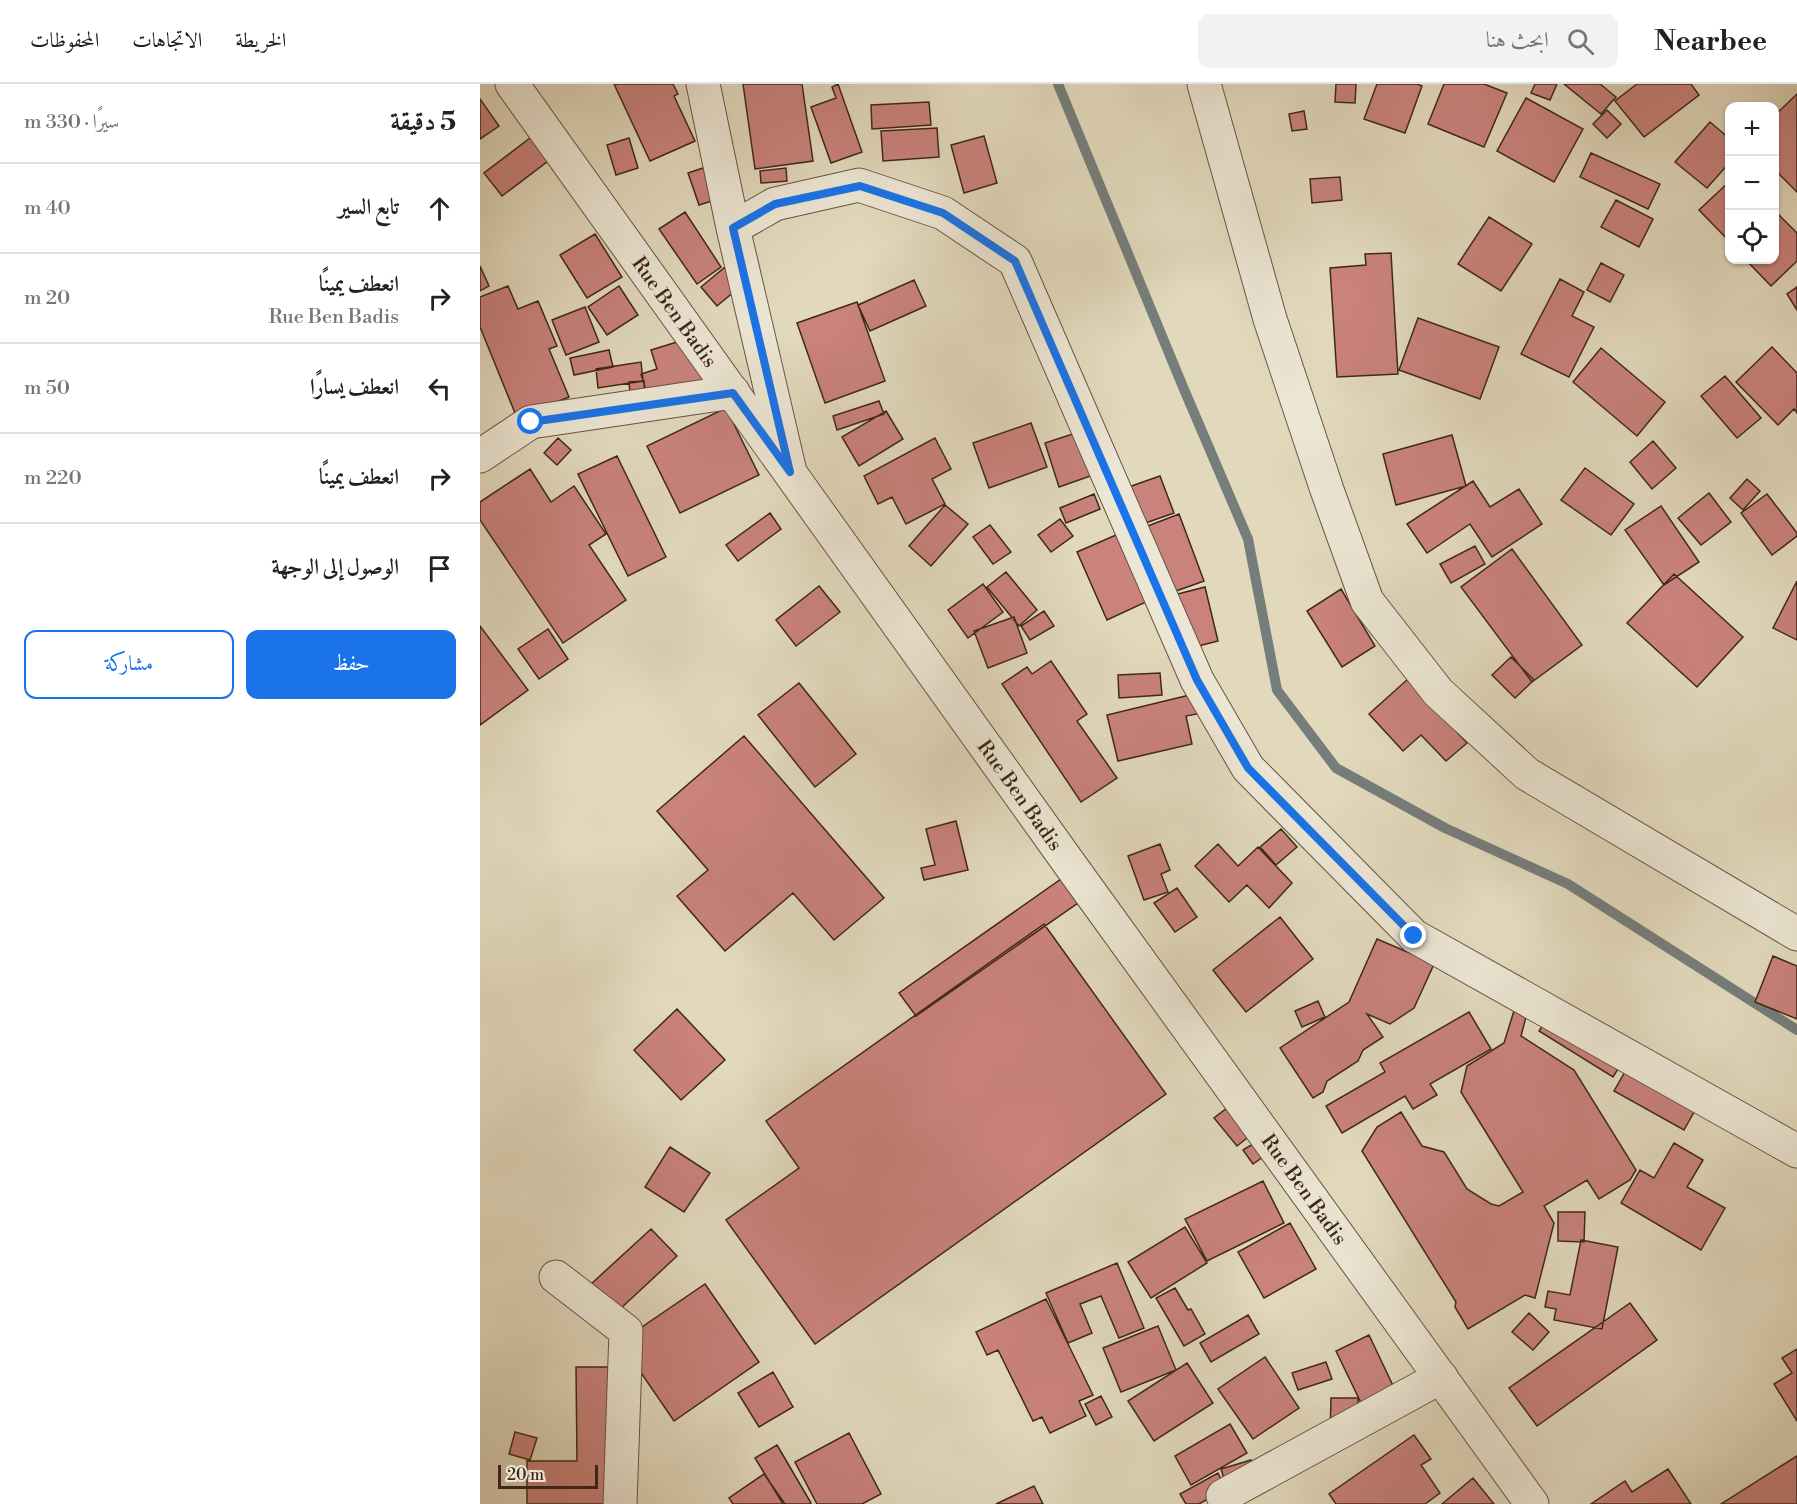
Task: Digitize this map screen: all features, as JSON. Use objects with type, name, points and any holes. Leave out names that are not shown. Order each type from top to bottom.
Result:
[{"type":"street","name":"Rue Ben Badis","points":[[512,84],[1532,1504]]},
{"type":"street","points":[[703,84],[733,228],[790,472]]},
{"type":"street","points":[[1204,84],[1270,319],[1326,490],[1367,601],[1438,692],[1527,774],[1797,934]]},
{"type":"street","points":[[733,228],[775,204],[860,186],[943,213],[1015,261],[1197,680],[1248,768],[1414,936],[1797,1151]]},
{"type":"street","points":[[480,456],[531,422],[733,393]]},
{"type":"street","points":[[556,1277],[626,1331],[620,1504]]},
{"type":"street","points":[[1223,1496],[1441,1377]]},
{"type":"building","points":[[614,84],[673,84],[678,94],[674,96],[695,141],[650,161]]},
{"type":"building","points":[[743,84],[802,84],[813,161],[755,169]]},
{"type":"building","points":[[838,84],[862,152],[831,163],[811,107],[836,98],[832,87]]},
{"type":"building","points":[[1336,84],[1356,84],[1355,103],[1335,102]]},
{"type":"building","points":[[1377,84],[1422,86],[1405,133],[1364,119]]},
{"type":"building","points":[[1444,84],[1484,84],[1507,93],[1484,147],[1428,124]]},
{"type":"building","points":[[1535,84],[1557,84],[1550,100],[1531,93]]},
{"type":"building","points":[[1564,84],[1600,84],[1616,97],[1601,114]]},
{"type":"building","points":[[1637,84],[1691,84],[1699,95],[1644,137],[1615,101]]},
{"type":"building","points":[[1797,94],[1797,192],[1779,174],[1779,111]]},
{"type":"building","points":[[1526,98],[1583,129],[1554,182],[1497,151]]},
{"type":"building","points":[[480,99],[499,126],[480,139]]},
{"type":"building","points":[[929,102],[931,125],[872,129],[871,105]]},
{"type":"building","points":[[1607,110],[1621,124],[1607,138],[1593,124]]},
{"type":"building","points":[[1304,111],[1307,129],[1292,131],[1289,114]]},
{"type":"building","points":[[1710,122],[1725,135],[1725,168],[1707,188],[1675,162]]},
{"type":"building","points":[[937,128],[939,157],[883,161],[881,131]]},
{"type":"building","points":[[534,135],[552,158],[502,196],[484,173]]},
{"type":"building","points":[[984,136],[997,183],[964,193],[951,145]]},
{"type":"building","points":[[629,138],[638,168],[616,175],[607,145]]},
{"type":"building","points":[[1591,153],[1660,184],[1648,209],[1580,177]]},
{"type":"building","points":[[706,167],[718,199],[699,205],[688,173]]},
{"type":"building","points":[[786,168],[787,181],[761,183],[760,171]]},
{"type":"building","points":[[1340,177],[1342,200],[1312,203],[1310,179]]},
{"type":"building","points":[[1725,186],[1725,237],[1699,210]]},
{"type":"building","points":[[1616,200],[1653,219],[1639,247],[1601,227]]},
{"type":"building","points":[[685,212],[721,267],[697,284],[659,229]]},
{"type":"building","points":[[1779,215],[1797,233],[1797,261],[1771,286],[1750,264],[1779,264]]},
{"type":"building","points":[[1489,217],[1532,244],[1501,291],[1458,264]]},
{"type":"building","points":[[595,234],[622,277],[587,298],[560,255]]},
{"type":"building","points":[[1391,253],[1398,374],[1337,377],[1330,268],[1366,265],[1365,254]]},
{"type":"building","points":[[1601,263],[1624,275],[1610,302],[1587,290]]},
{"type":"building","points":[[480,266],[489,286],[480,291]]},
{"type":"building","points":[[725,267],[741,286],[717,306],[701,287]]},
{"type":"building","points":[[1560,279],[1584,292],[1572,316],[1594,327],[1569,377],[1521,354]]},
{"type":"building","points":[[914,280],[926,306],[870,331],[858,305]]},
{"type":"building","points":[[508,286],[518,309],[538,301],[557,346],[549,349],[569,397],[517,418],[480,327],[480,297]]},
{"type":"building","points":[[619,286],[638,315],[607,335],[588,307]]},
{"type":"building","points":[[1797,287],[1797,310],[1787,294]]},
{"type":"building","points":[[857,302],[885,381],[825,403],[797,323]]},
{"type":"building","points":[[585,307],[599,342],[566,355],[552,320]]},
{"type":"building","points":[[1418,318],[1499,347],[1480,399],[1399,370]]},
{"type":"building","points":[[690,338],[706,387],[650,403],[641,374],[657,369],[651,350]]},
{"type":"building","points":[[1772,347],[1797,373],[1797,413],[1794,409],[1778,425],[1736,382]]},
{"type":"building","points":[[1601,348],[1665,402],[1637,436],[1573,382]]},
{"type":"building","points":[[609,350],[613,367],[574,375],[570,358]]},
{"type":"building","points":[[641,362],[643,381],[598,388],[596,369]]},
{"type":"building","points":[[1725,376],[1761,418],[1737,438],[1701,396]]},
{"type":"building","points":[[644,381],[645,405],[631,405],[629,382]]},
{"type":"building","points":[[879,401],[884,414],[837,430],[833,416]]},
{"type":"building","points":[[726,408],[759,475],[680,513],[647,446]]},
{"type":"building","points":[[886,411],[903,439],[859,466],[842,437]]},
{"type":"building","points":[[1031,423],[1047,467],[989,488],[973,443]]},
{"type":"building","points":[[1082,431],[1096,474],[1059,487],[1045,443]]},
{"type":"building","points":[[1452,435],[1466,486],[1396,505],[1383,454]]},
{"type":"building","points":[[558,438],[571,450],[557,465],[544,453]]},
{"type":"building","points":[[935,438],[951,469],[932,479],[945,504],[906,524],[892,497],[878,504],[864,476]]},
{"type":"building","points":[[1653,441],[1676,468],[1652,489],[1630,462]]},
{"type":"building","points":[[617,456],[666,557],[628,576],[578,474]]},
{"type":"building","points":[[1585,468],[1634,504],[1611,535],[1561,500]]},
{"type":"building","points":[[530,469],[551,502],[574,486],[606,534],[589,545],[626,600],[563,643],[480,520],[480,502]]},
{"type":"building","points":[[1160,476],[1174,513],[1137,526],[1123,489]]},
{"type":"building","points":[[1747,479],[1760,491],[1743,510],[1730,498]]},
{"type":"building","points":[[1473,481],[1490,507],[1519,489],[1542,524],[1492,557],[1470,524],[1427,553],[1407,524]]},
{"type":"building","points":[[1709,493],[1731,522],[1701,545],[1678,518]]},
{"type":"building","points":[[1094,494],[1100,509],[1066,523],[1060,508]]},
{"type":"building","points":[[1767,494],[1797,533],[1797,536],[1772,555],[1741,513]]},
{"type":"building","points":[[945,505],[968,524],[931,566],[909,546]]},
{"type":"building","points":[[1661,506],[1699,562],[1664,585],[1625,530]]},
{"type":"building","points":[[770,513],[781,529],[738,561],[726,545]]},
{"type":"building","points":[[1179,514],[1204,581],[1165,595],[1140,529]]},
{"type":"building","points":[[1060,519],[1073,536],[1051,552],[1038,535]]},
{"type":"building","points":[[990,525],[1011,552],[993,564],[973,537]]},
{"type":"building","points":[[1116,535],[1146,602],[1107,620],[1077,552]]},
{"type":"building","points":[[1475,546],[1485,564],[1451,583],[1440,564]]},
{"type":"building","points":[[1512,549],[1582,645],[1532,682],[1461,587]]},
{"type":"building","points":[[1006,572],[1037,610],[1019,626],[987,587]]},
{"type":"building","points":[[1674,574],[1743,637],[1697,687],[1627,623]]},
{"type":"building","points":[[1797,581],[1797,640],[1773,628]]},
{"type":"building","points":[[983,584],[1003,612],[968,638],[948,610]]},
{"type":"building","points":[[819,586],[840,612],[796,646],[776,620]]},
{"type":"building","points":[[1205,587],[1218,641],[1179,651],[1166,597]]},
{"type":"building","points":[[1341,589],[1375,646],[1342,667],[1307,611]]},
{"type":"building","points":[[1044,611],[1054,626],[1030,640],[1021,626]]},
{"type":"building","points":[[1014,617],[1027,653],[988,668],[974,631]]},
{"type":"building","points":[[480,626],[528,690],[480,725]]},
{"type":"building","points":[[548,629],[568,659],[539,679],[518,649]]},
{"type":"building","points":[[1511,657],[1534,680],[1515,698],[1492,675]]},
{"type":"building","points":[[1051,661],[1087,714],[1077,721],[1117,778],[1081,802],[1002,684],[1027,667],[1032,674]]},
{"type":"building","points":[[1160,673],[1162,695],[1119,698],[1118,675]]},
{"type":"building","points":[[1408,679],[1467,743],[1446,761],[1421,735],[1403,751],[1369,714]]},
{"type":"building","points":[[799,683],[856,754],[815,787],[758,715]]},
{"type":"building","points":[[1198,693],[1202,713],[1186,716],[1192,744],[1118,761],[1107,715]]},
{"type":"building","points":[[744,736],[884,898],[834,940],[793,893],[725,951],[677,896],[708,870],[657,811]]},
{"type":"building","points":[[956,821],[968,870],[924,880],[921,868],[935,865],[926,829]]},
{"type":"building","points":[[1281,829],[1297,847],[1276,865],[1260,847]]},
{"type":"building","points":[[1160,844],[1170,870],[1161,874],[1168,892],[1144,900],[1128,856]]},
{"type":"building","points":[[1218,844],[1238,866],[1258,847],[1292,883],[1269,908],[1247,885],[1229,902],[1195,866]]},
{"type":"building","points":[[1061,879],[1078,903],[916,1016],[899,993]]},
{"type":"building","points":[[1177,888],[1197,917],[1175,932],[1154,903]]},
{"type":"building","points":[[1280,917],[1313,959],[1246,1012],[1213,970]]},
{"type":"building","points":[[1044,924],[1166,1094],[815,1344],[726,1220],[799,1168],[766,1121]]},
{"type":"building","points":[[1377,939],[1419,957],[1445,940],[1414,1008],[1390,1024],[1367,1014],[1383,1037],[1363,1050],[1358,1061],[1327,1081],[1323,1092],[1313,1098],[1280,1048],[1349,1002]]},
{"type":"building","points":[[1773,956],[1797,966],[1797,1019],[1755,1002]]},
{"type":"building","points":[[1521,988],[1532,994],[1521,1036],[1574,1070],[1636,1170],[1630,1180],[1599,1199],[1587,1180],[1544,1206],[1554,1223],[1535,1298],[1525,1295],[1468,1329],[1455,1307],[1456,1302],[1362,1151],[1377,1127],[1401,1112],[1422,1146],[1444,1152],[1467,1189],[1491,1204],[1499,1206],[1523,1192],[1461,1092],[1467,1066],[1504,1043]]},
{"type":"building","points":[[1318,1001],[1325,1017],[1302,1027],[1295,1011]]},
{"type":"building","points":[[1555,1006],[1628,1053],[1613,1077],[1539,1031]]},
{"type":"building","points":[[677,1009],[725,1060],[681,1100],[634,1050]]},
{"type":"building","points":[[1469,1012],[1491,1049],[1430,1084],[1437,1095],[1413,1109],[1405,1096],[1342,1133],[1326,1106],[1385,1072],[1380,1063]]},
{"type":"building","points":[[1634,1056],[1704,1094],[1684,1130],[1614,1091]]},
{"type":"building","points":[[1235,1102],[1257,1130],[1237,1146],[1214,1118]]},
{"type":"building","points":[[1261,1139],[1270,1152],[1253,1164],[1243,1150]]},
{"type":"building","points":[[1674,1143],[1703,1160],[1687,1187],[1725,1208],[1701,1250],[1621,1203],[1640,1170],[1654,1178]]},
{"type":"building","points":[[670,1147],[710,1173],[684,1212],[645,1187]]},
{"type":"building","points":[[1263,1181],[1284,1223],[1207,1261],[1185,1219]]},
{"type":"building","points":[[1558,1212],[1585,1212],[1584,1242],[1558,1241]]},
{"type":"building","points":[[1290,1223],[1316,1269],[1264,1298],[1238,1252]]},
{"type":"building","points":[[1185,1227],[1207,1263],[1151,1298],[1128,1262]]},
{"type":"building","points":[[651,1229],[677,1256],[604,1324],[578,1296]]},
{"type":"building","points":[[1581,1240],[1618,1247],[1602,1329],[1554,1320],[1556,1309],[1545,1307],[1548,1291],[1570,1295]]},
{"type":"building","points":[[1117,1263],[1144,1328],[1119,1338],[1101,1296],[1080,1304],[1092,1333],[1068,1343],[1046,1293]]},
{"type":"building","points":[[705,1284],[759,1362],[674,1421],[620,1342]]},
{"type":"building","points":[[1175,1288],[1188,1310],[1191,1309],[1205,1334],[1184,1346],[1156,1298]]},
{"type":"building","points":[[1046,1299],[1093,1395],[1079,1401],[1086,1416],[1050,1433],[1042,1417],[1033,1421],[998,1350],[987,1355],[976,1332]]},
{"type":"building","points":[[1630,1303],[1657,1340],[1537,1426],[1509,1388]]},
{"type":"building","points":[[1529,1313],[1549,1332],[1533,1350],[1512,1332]]},
{"type":"building","points":[[1248,1315],[1259,1334],[1211,1362],[1200,1343]]},
{"type":"building","points":[[1158,1326],[1176,1370],[1121,1392],[1103,1348]]},
{"type":"building","points":[[1369,1335],[1396,1392],[1363,1407],[1336,1351]]},
{"type":"building","points":[[1797,1349],[1797,1421],[1774,1384],[1792,1373],[1782,1358]]},
{"type":"building","points":[[1265,1357],[1299,1408],[1253,1439],[1218,1389]]},
{"type":"building","points":[[1326,1362],[1332,1379],[1298,1390],[1292,1373]]},
{"type":"building","points":[[1187,1363],[1213,1403],[1154,1441],[1128,1401]]},
{"type":"building","points":[[576,1367],[622,1367],[624,1504],[527,1504],[527,1461],[577,1461]]},
{"type":"building","points":[[773,1372],[793,1407],[759,1427],[738,1393]]},
{"type":"building","points":[[1101,1396],[1112,1417],[1096,1425],[1085,1404]]},
{"type":"building","points":[[1331,1398],[1358,1398],[1358,1434],[1330,1434]]},
{"type":"building","points":[[1230,1424],[1247,1453],[1191,1485],[1175,1456]]},
{"type":"building","points":[[515,1432],[537,1438],[530,1460],[509,1454]]},
{"type":"building","points":[[849,1433],[881,1494],[862,1504],[817,1504],[795,1462]]},
{"type":"building","points":[[1414,1435],[1431,1459],[1421,1465],[1440,1493],[1425,1504],[1336,1504],[1329,1494]]},
{"type":"building","points":[[777,1445],[811,1503],[783,1504],[755,1458]]},
{"type":"building","points":[[1797,1456],[1797,1504],[1721,1504]]},
{"type":"building","points":[[1251,1460],[1257,1478],[1227,1488],[1221,1469]]},
{"type":"building","points":[[1668,1469],[1691,1504],[1591,1504],[1625,1481],[1632,1492]]},
{"type":"building","points":[[1218,1473],[1226,1489],[1199,1504],[1186,1504],[1180,1494]]},
{"type":"building","points":[[764,1474],[785,1504],[733,1504],[729,1498]]},
{"type":"building","points":[[1473,1478],[1494,1504],[1442,1504]]},
{"type":"building","points":[[1034,1486],[1043,1504],[996,1504]]},
{"type":"waterway","points":[[1058,84],[1248,539],[1277,690],[1336,768],[1445,828],[1568,884],[1797,1030]]},
{"type":"route","points":[[531,422],[733,393],[790,472],[733,228],[775,204],[860,186],[943,213],[1015,261],[1197,680],[1248,768],[1414,936]]}]
